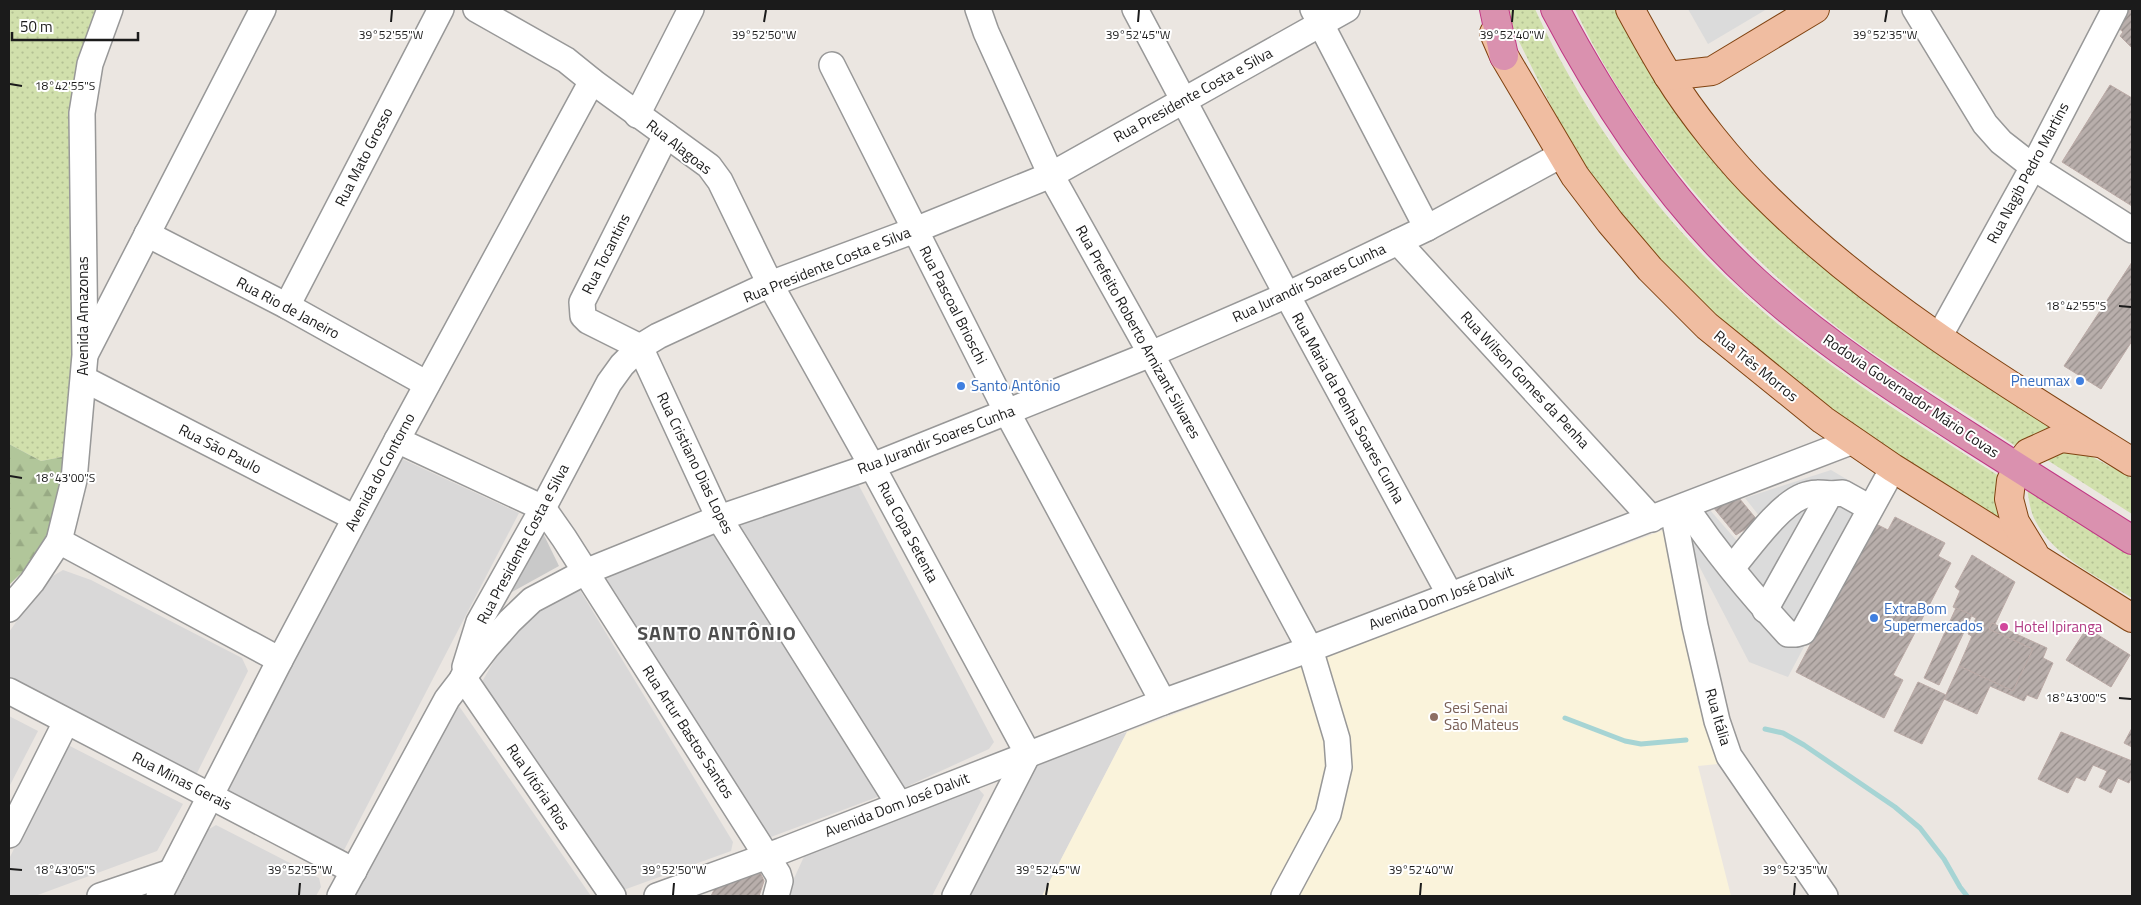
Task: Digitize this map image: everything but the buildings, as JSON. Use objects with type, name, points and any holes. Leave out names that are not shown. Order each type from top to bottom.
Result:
[{"type":"highway","points":[[1494,9],[1504,56]]},
{"type":"highway","name":"Rodovia Governador Mário Covas","points":[[1555,9],[1583,62],[1665,184],[1754,281],[1849,357],[2132,540]]},
{"type":"main road","name":"Rua Três Morros","points":[[1484,9],[1504,56],[1562,155],[1610,222],[1650,269],[1707,326],[1823,420],[1893,468],[2132,618]]},
{"type":"main road","points":[[1630,9],[1668,76],[1700,121],[1762,194],[1804,233],[1939,337],[2132,462]]},
{"type":"main road","points":[[1668,76],[1712,71],[1815,9]]},
{"type":"main road","points":[[1700,121],[1712,71]]},
{"type":"main road","points":[[2038,560],[2015,522],[2009,499],[2011,481],[2017,467],[2028,452],[2061,438],[2102,443]]},
{"type":"street","name":"Avenida Amazonas","points":[[9,609],[32,582],[60,541],[74,480],[85,367],[82,113],[90,64],[110,9]]},
{"type":"street","points":[[85,367],[147,234],[263,9]]},
{"type":"street","name":"Rua Mato Grosso","points":[[287,306],[441,9]]},
{"type":"street","points":[[476,9],[566,60],[592,81]]},
{"type":"street","points":[[637,115],[691,9]]},
{"type":"street","name":"Rua Prefeito Roberto Arnizant Silvares","points":[[978,9],[986,32],[1051,175],[1151,354],[1310,649],[1336,739],[1339,767],[1328,814],[1284,896]]},
{"type":"street","name":"Rua Maria da Penha Soares Cunha","points":[[1135,9],[1287,295],[1450,594]]},
{"type":"street","name":"Rua Presidente Costa e Silva","points":[[462,677],[479,622],[543,508],[609,383],[622,365],[640,347],[658,336],[770,284],[915,230],[1051,175],[1184,101],[1316,16],[1347,9]]},
{"type":"street","points":[[1915,9],[1985,124],[2001,142],[2033,167],[2132,230]]},
{"type":"street","name":"Rua Nagib Pedro Martins","points":[[1939,337],[2033,167],[2115,9]]},
{"type":"street","points":[[1316,16],[1427,228]]},
{"type":"street","name":"Rua Pascoal Brioschi","points":[[832,64],[1007,412],[1163,702]]},
{"type":"street","name":"Rua Alagoas","points":[[592,81],[709,166],[720,181],[770,284]]},
{"type":"street","name":"Avenida do Contorno","points":[[159,896],[355,518],[592,81]]},
{"type":"street","name":"Rua Tocantins","points":[[640,347],[588,321],[583,316],[582,302],[666,135]]},
{"type":"street","name":"Rua Jurandir Soares Cunha","points":[[462,677],[510,621],[532,600],[585,572],[719,518],[872,466],[1151,354],[1287,295],[1427,228],[1562,155]]},
{"type":"street","name":"Rua Rio de Janeiro","points":[[147,234],[287,306],[427,384]]},
{"type":"street","name":"Rua Wilson Gomes da Penha","points":[[1398,242],[1670,512],[1732,568],[1765,610],[1788,634],[1803,632],[1870,508]]},
{"type":"street","name":"Rua Copa Setenta","points":[[770,284],[872,466],[1028,754]]},
{"type":"street","name":"Rua Cristiano Dias Lopes","points":[[640,347],[719,518],[900,804]]},
{"type":"street","name":"Rua São Paulo","points":[[85,367],[355,518]]},
{"type":"street","points":[[397,440],[543,508]]},
{"type":"street","name":"Avenida Dom José Dalvit","points":[[657,896],[767,856],[1163,702],[1310,649],[1854,441]]},
{"type":"street","points":[[1732,568],[1784,508],[1802,496],[1816,493],[1843,493],[1870,508],[1893,468]]},
{"type":"street","points":[[1765,610],[1830,494]]},
{"type":"street","name":"Rua Artur Bastos Santos","points":[[543,508],[767,856]]},
{"type":"street","name":"Rua Itália","points":[[1670,512],[1717,721],[1729,756],[1825,896]]},
{"type":"street","points":[[60,541],[280,660]]},
{"type":"street","points":[[340,896],[447,699],[462,677]]},
{"type":"street","name":"Rua Vitória Rios","points":[[462,677],[613,896]]},
{"type":"street","name":"Rua Minas Gerais","points":[[9,691],[354,871]]},
{"type":"street","points":[[9,835],[66,722]]},
{"type":"street","points":[[955,896],[1028,754]]},
{"type":"street","points":[[767,856],[778,874],[778,889]]},
{"type":"street","points":[[100,896],[171,872]]},
{"type":"shaded area","points":[[1688,9],[1767,9],[1708,44]]},
{"type":"shaded area","points":[[398,457],[519,513],[342,854],[225,793]]},
{"type":"shaded area","points":[[1831,470],[1882,500],[1788,677],[1749,662],[1684,537],[1689,518],[1709,509],[1737,541],[1764,522],[1745,498]]},
{"type":"shaded area","points":[[855,478],[994,742],[989,749],[897,791],[737,522]]},
{"type":"shaded area","points":[[540,527],[559,566],[512,592],[503,590]]},
{"type":"shaded area","name":"Sesi Senai São Mateus","points":[[1666,529],[1698,703],[1718,764],[1698,766],[1731,896],[1042,896],[1127,732]]},
{"type":"shaded area","points":[[715,530],[880,796],[763,840],[594,574]]},
{"type":"shaded area","points":[[63,570],[91,580],[242,658],[248,671],[195,777],[9,678],[9,632],[46,580]]},
{"type":"shaded area","points":[[575,582],[733,842],[731,851],[618,892],[476,692],[515,625]]},
{"type":"shaded area","points":[[452,696],[591,896],[349,896]]},
{"type":"shaded area","points":[[9,716],[38,731],[9,787]]},
{"type":"shaded area","points":[[1127,732],[1042,896],[958,896],[1025,767]]},
{"type":"shaded area","points":[[66,744],[183,804],[157,851],[35,896],[9,896],[9,859]]},
{"type":"shaded area","points":[[976,786],[984,795],[932,896],[786,896],[807,850]]},
{"type":"shaded area","points":[[216,825],[319,878],[321,887],[316,896],[172,896],[206,831]]},
{"type":"green space","points":[[9,9],[103,9],[75,209],[72,455],[41,461],[9,444]]},
{"type":"green space","points":[[1503,9],[1535,9],[1556,52],[1606,135],[1664,212],[1730,282],[1793,336],[1850,379],[1999,476],[1998,512],[2001,523],[1846,421],[1741,342],[1658,260],[1595,185],[1570,143]]},
{"type":"green space","points":[[1575,9],[1617,9],[1709,152],[2063,430],[2019,446],[2014,445],[1874,354],[1783,283],[1741,243],[1702,201],[1665,156],[1632,109],[1602,60]]},
{"type":"green space","points":[[9,444],[41,461],[72,455],[45,550],[9,585]]},
{"type":"green space","points":[[2081,451],[2132,478],[2132,514],[2044,458],[2052,452]]},
{"type":"green space","points":[[2027,488],[2132,554],[2132,598],[2079,566],[2054,546],[2044,535],[2034,518]]},
{"type":"waterway","points":[[1565,718],[1625,741],[1641,744],[1686,740]]},
{"type":"waterway","points":[[1765,729],[1783,733],[1804,745],[1895,807],[1920,828],[1944,859],[1967,896]]},
{"type":"place","name":"Pneumax","points":[[2080,381]]},
{"type":"place","name":"Santo Antônio","points":[[961,386]]},
{"type":"place","name":"ExtraBom Supermercados","points":[[1874,618]]},
{"type":"place","name":"Hotel Ipiranga","points":[[2004,627]]},
{"type":"place","name":"Sesi Senai São Mateus","points":[[1434,717]]},
{"type":"district","name":"SANTO ANTÔNIO","points":[[717,633]]}]
